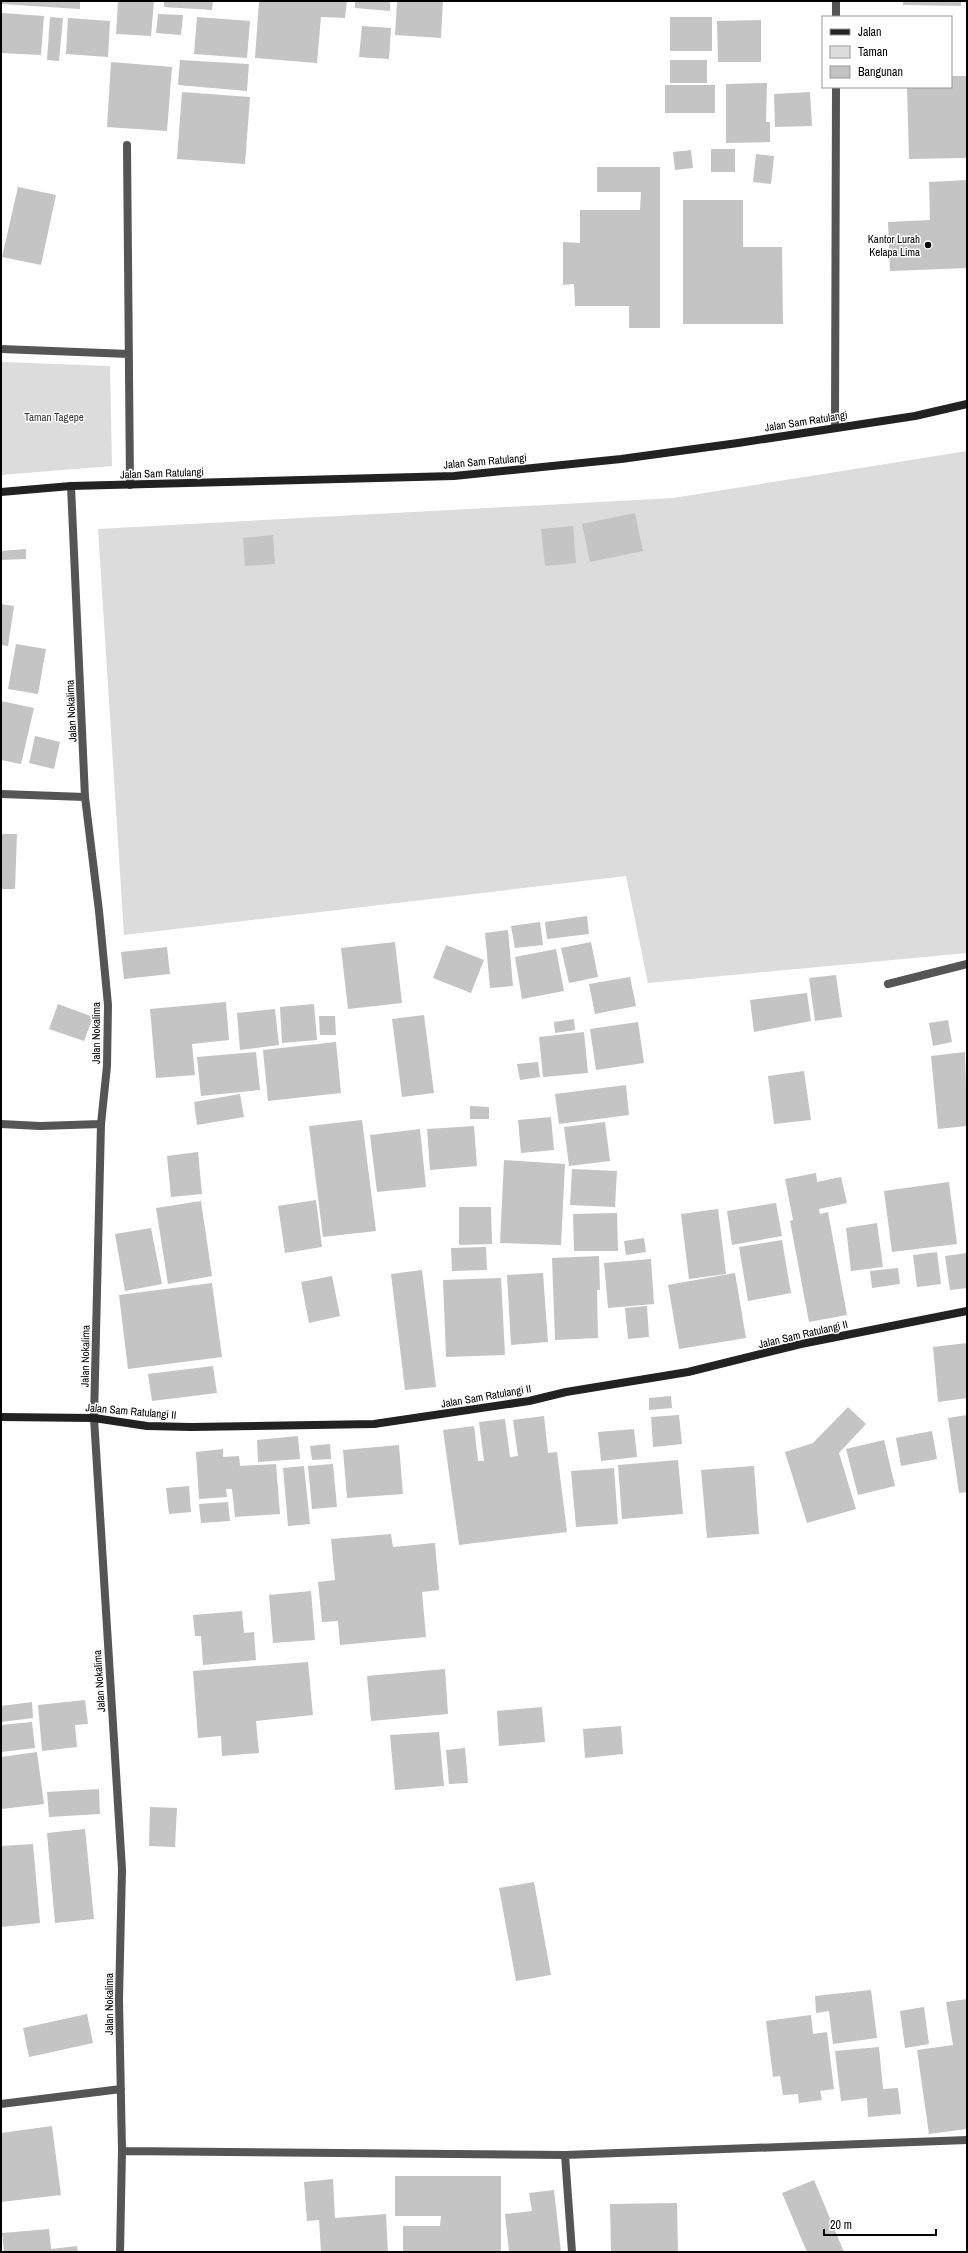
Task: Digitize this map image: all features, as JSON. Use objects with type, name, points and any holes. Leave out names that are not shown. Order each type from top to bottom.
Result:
[{"type":"main road","name":"Jalan Sam Ratulangi","points":[[1,492],[71,486],[454,476],[621,459],[738,443],[915,416],[967,404]]},
{"type":"main road","name":"Jalan Sam Ratulangi II","points":[[1,1417],[94,1418],[147,1426],[191,1427],[374,1424],[521,1402],[566,1392],[688,1372],[801,1344],[967,1311]]},
{"type":"street","points":[[836,1],[836,16]]},
{"type":"street","points":[[835,427],[836,88]]},
{"type":"street","points":[[127,145],[130,485]]},
{"type":"street","points":[[1,349],[129,354]]},
{"type":"street","name":"Jalan Nokalima","points":[[71,486],[85,797],[99,911],[108,1005],[107,1066],[101,1124],[94,1418],[122,1870],[119,1999],[122,2151],[120,2252]]},
{"type":"street","points":[[1,794],[85,797]]},
{"type":"street","points":[[888,984],[967,964]]},
{"type":"street","points":[[1,1124],[40,1126],[101,1124]]},
{"type":"street","points":[[1,2104],[121,2089]]},
{"type":"street","points":[[122,2151],[565,2155],[967,2140]]},
{"type":"street","points":[[565,2155],[572,2252]]},
{"type":"green space","name":"Taman Tagepe","points":[[1,362],[110,366],[112,466],[1,475]]},
{"type":"green space","points":[[967,451],[967,953],[648,983],[626,876],[124,935],[98,529],[673,498]]},
{"type":"building","points":[[1,1],[80,1],[80,9],[1,4]]},
{"type":"building","points":[[118,1],[154,1],[151,36],[116,34]]},
{"type":"building","points":[[164,1],[213,1],[212,10],[164,7]]},
{"type":"building","points":[[259,1],[347,1],[345,18],[321,17],[317,63],[255,58]]},
{"type":"building","points":[[355,1],[390,1],[390,11],[355,8]]},
{"type":"building","points":[[397,1],[443,1],[441,38],[395,35]]},
{"type":"building","points":[[903,1],[961,1],[961,6],[903,5]]},
{"type":"building","points":[[2,13],[44,16],[41,55],[1,53]]},
{"type":"building","points":[[158,14],[183,15],[181,35],[156,33]]},
{"type":"building","points":[[50,17],[63,18],[59,61],[47,60]]},
{"type":"building","points":[[197,17],[250,21],[247,58],[194,54]]},
{"type":"building","points":[[670,17],[712,17],[712,51],[670,51]]},
{"type":"building","points":[[68,18],[110,21],[108,57],[66,54]]},
{"type":"building","points":[[761,20],[761,62],[718,62],[717,21]]},
{"type":"building","points":[[362,26],[391,28],[389,59],[359,57]]},
{"type":"building","points":[[180,60],[249,64],[247,91],[178,85]]},
{"type":"building","points":[[670,60],[707,60],[707,83],[670,83]]},
{"type":"building","points":[[111,62],[172,67],[167,131],[107,127]]},
{"type":"building","points":[[952,76],[967,76],[967,158],[909,159],[907,88],[952,88]]},
{"type":"building","points":[[767,83],[766,122],[770,122],[770,142],[726,143],[726,84]]},
{"type":"building","points":[[665,85],[715,85],[715,113],[665,113]]},
{"type":"building","points":[[182,92],[250,97],[245,164],[177,159]]},
{"type":"building","points":[[810,92],[812,126],[775,127],[774,94]]},
{"type":"building","points":[[711,149],[735,149],[735,172],[711,172]]},
{"type":"building","points":[[691,150],[693,168],[675,170],[673,152]]},
{"type":"building","points":[[756,154],[774,156],[771,184],[753,182]]},
{"type":"building","points":[[597,167],[660,167],[660,328],[629,328],[629,306],[575,306],[574,284],[563,285],[563,242],[580,243],[580,210],[640,210],[641,192],[597,192]]},
{"type":"building","name":"Kantor Lurah Kelapa Lima","points":[[967,180],[967,268],[890,271],[888,222],[930,220],[929,182]]},
{"type":"building","points":[[18,187],[56,195],[41,265],[2,257]]},
{"type":"building","points":[[683,200],[743,200],[743,247],[782,247],[783,324],[683,324]]},
{"type":"building","points":[[635,513],[643,551],[590,562],[582,524]]},
{"type":"building","points":[[573,526],[576,563],[545,566],[541,529]]},
{"type":"building","points":[[273,535],[275,564],[245,566],[243,538]]},
{"type":"building","points":[[26,549],[26,559],[1,560],[1,551]]},
{"type":"building","points":[[1,604],[14,606],[8,646],[1,645]]},
{"type":"building","points":[[16,644],[46,649],[38,694],[8,689]]},
{"type":"building","points":[[1,701],[34,708],[21,764],[1,760]]},
{"type":"building","points":[[35,736],[60,742],[54,769],[29,763]]},
{"type":"building","points":[[1,834],[17,834],[15,889],[1,889]]},
{"type":"building","points":[[587,916],[589,934],[547,939],[545,922]]},
{"type":"building","points":[[540,922],[543,945],[515,948],[511,926]]},
{"type":"building","points":[[508,930],[513,986],[490,988],[485,933]]},
{"type":"building","points":[[395,942],[402,1003],[348,1009],[341,948]]},
{"type":"building","points":[[591,942],[598,977],[569,983],[561,948]]},
{"type":"building","points":[[446,945],[484,960],[471,993],[433,978]]},
{"type":"building","points":[[167,947],[170,974],[124,979],[121,952]]},
{"type":"building","points":[[556,949],[564,991],[522,999],[515,957]]},
{"type":"building","points":[[836,975],[842,1017],[815,1021],[809,978]]},
{"type":"building","points":[[630,977],[636,1006],[595,1014],[589,984]]},
{"type":"building","points":[[807,993],[811,1021],[754,1032],[750,1000]]},
{"type":"building","points":[[226,1002],[229,1040],[192,1044],[195,1075],[156,1078],[150,1009]]},
{"type":"building","points":[[58,1004],[93,1017],[84,1041],[49,1029]]},
{"type":"building","points":[[314,1004],[317,1040],[282,1043],[280,1007]]},
{"type":"building","points":[[275,1009],[279,1045],[240,1050],[237,1013]]},
{"type":"building","points":[[424,1015],[434,1093],[402,1097],[392,1019]]},
{"type":"building","points":[[319,1016],[335,1016],[336,1035],[320,1035]]},
{"type":"building","points":[[574,1019],[575,1030],[555,1033],[554,1022]]},
{"type":"building","points":[[948,1020],[952,1042],[933,1046],[929,1023]]},
{"type":"building","points":[[638,1022],[644,1063],[596,1070],[590,1029]]},
{"type":"building","points":[[584,1032],[588,1073],[543,1077],[539,1037]]},
{"type":"building","points":[[336,1042],[341,1093],[268,1101],[263,1050]]},
{"type":"building","points":[[256,1052],[260,1090],[201,1096],[197,1057]]},
{"type":"building","points":[[965,1052],[967,1126],[938,1129],[931,1056]]},
{"type":"building","points":[[538,1062],[540,1077],[520,1080],[517,1064]]},
{"type":"building","points":[[804,1071],[811,1120],[774,1124],[768,1076]]},
{"type":"building","points":[[626,1085],[629,1115],[559,1124],[555,1094]]},
{"type":"building","points":[[240,1094],[244,1117],[197,1125],[194,1102]]},
{"type":"building","points":[[470,1106],[489,1107],[489,1119],[470,1119]]},
{"type":"building","points":[[551,1117],[554,1150],[521,1153],[518,1120]]},
{"type":"building","points":[[362,1120],[376,1231],[323,1237],[309,1126]]},
{"type":"building","points":[[605,1122],[610,1161],[569,1166],[564,1127]]},
{"type":"building","points":[[474,1126],[477,1166],[430,1170],[427,1129]]},
{"type":"building","points":[[420,1129],[426,1187],[377,1192],[370,1135]]},
{"type":"building","points":[[198,1152],[202,1194],[171,1197],[167,1156]]},
{"type":"building","points":[[504,1160],[565,1164],[561,1245],[500,1243]]},
{"type":"building","points":[[572,1169],[617,1171],[615,1207],[570,1205]]},
{"type":"building","points":[[816,1173],[817,1182],[841,1177],[847,1203],[819,1209],[820,1214],[828,1212],[847,1315],[809,1322],[790,1221],[793,1220],[785,1179]]},
{"type":"building","points":[[949,1182],[957,1244],[892,1252],[884,1191]]},
{"type":"building","points":[[316,1200],[322,1247],[285,1253],[278,1206]]},
{"type":"building","points":[[201,1201],[212,1276],[168,1284],[156,1208]]},
{"type":"building","points":[[776,1203],[782,1236],[732,1245],[727,1211]]},
{"type":"building","points":[[459,1207],[491,1207],[492,1244],[459,1245]]},
{"type":"building","points":[[718,1209],[726,1274],[689,1279],[681,1214]]},
{"type":"building","points":[[617,1213],[618,1251],[574,1251],[573,1214]]},
{"type":"building","points":[[877,1223],[883,1267],[851,1271],[846,1228]]},
{"type":"building","points":[[151,1228],[162,1284],[125,1291],[115,1234]]},
{"type":"building","points":[[644,1238],[646,1252],[626,1255],[624,1241]]},
{"type":"building","points":[[782,1240],[791,1293],[748,1301],[739,1247]]},
{"type":"building","points":[[486,1247],[487,1270],[452,1271],[451,1248]]},
{"type":"building","points":[[937,1252],[941,1284],[917,1287],[913,1255]]},
{"type":"building","points":[[967,1253],[967,1288],[950,1290],[945,1256]]},
{"type":"building","points":[[599,1256],[600,1290],[597,1290],[598,1338],[555,1340],[552,1258]]},
{"type":"building","points":[[651,1259],[654,1304],[608,1308],[604,1263]]},
{"type":"building","points":[[898,1268],[900,1284],[872,1288],[870,1271]]},
{"type":"building","points":[[422,1270],[436,1387],[405,1390],[391,1274]]},
{"type":"building","points":[[543,1273],[548,1342],[511,1345],[507,1275]]},
{"type":"building","points":[[735,1273],[746,1338],[679,1349],[668,1285]]},
{"type":"building","points":[[332,1276],[340,1316],[309,1323],[301,1282]]},
{"type":"building","points":[[501,1278],[505,1355],[446,1357],[443,1280]]},
{"type":"building","points":[[212,1283],[222,1357],[128,1369],[119,1295]]},
{"type":"building","points":[[647,1306],[649,1337],[628,1339],[625,1308]]},
{"type":"building","points":[[967,1343],[967,1398],[938,1402],[933,1347]]},
{"type":"building","points":[[213,1366],[217,1393],[152,1401],[148,1374]]},
{"type":"building","points":[[671,1396],[672,1408],[649,1410],[649,1398]]},
{"type":"building","points":[[848,1407],[866,1424],[839,1453],[856,1509],[807,1523],[785,1452],[813,1443]]},
{"type":"building","points":[[679,1415],[682,1444],[653,1447],[651,1417]]},
{"type":"building","points":[[967,1415],[967,1492],[959,1493],[948,1418]]},
{"type":"building","points":[[544,1416],[548,1453],[557,1452],[567,1532],[459,1545],[443,1430],[474,1426],[478,1461],[484,1461],[479,1422],[505,1419],[510,1457],[518,1456],[513,1420]]},
{"type":"building","points":[[634,1429],[637,1457],[601,1461],[598,1432]]},
{"type":"building","points":[[932,1431],[937,1459],[901,1466],[896,1438]]},
{"type":"building","points":[[298,1436],[300,1459],[258,1462],[257,1440]]},
{"type":"building","points":[[884,1440],[895,1486],[858,1495],[846,1449]]},
{"type":"building","points":[[330,1444],[331,1459],[312,1460],[310,1446]]},
{"type":"building","points":[[399,1445],[403,1494],[347,1498],[343,1450]]},
{"type":"building","points":[[223,1449],[223,1457],[239,1456],[240,1466],[276,1464],[280,1514],[235,1517],[232,1489],[226,1489],[227,1497],[199,1499],[196,1452]]},
{"type":"building","points":[[678,1460],[683,1514],[622,1519],[618,1465]]},
{"type":"building","points":[[333,1464],[337,1507],[312,1509],[308,1466]]},
{"type":"building","points":[[304,1466],[310,1524],[288,1526],[283,1468]]},
{"type":"building","points":[[754,1466],[759,1534],[707,1538],[701,1470]]},
{"type":"building","points":[[614,1468],[618,1524],[576,1527],[571,1471]]},
{"type":"building","points":[[189,1486],[191,1512],[169,1514],[166,1488]]},
{"type":"building","points":[[228,1502],[230,1521],[201,1523],[199,1504]]},
{"type":"building","points":[[391,1534],[393,1547],[435,1543],[439,1590],[422,1592],[426,1637],[340,1645],[338,1621],[322,1622],[318,1582],[335,1580],[331,1539]]},
{"type":"building","points":[[311,1591],[315,1640],[273,1643],[269,1595]]},
{"type":"building","points":[[242,1611],[244,1633],[254,1632],[256,1660],[203,1665],[201,1636],[195,1636],[193,1615]]},
{"type":"building","points":[[308,1662],[313,1715],[256,1721],[259,1753],[222,1756],[221,1736],[198,1738],[193,1671]]},
{"type":"building","points":[[445,1669],[448,1714],[371,1721],[367,1676]]},
{"type":"building","points":[[85,1700],[88,1724],[75,1725],[77,1747],[42,1751],[38,1705]]},
{"type":"building","points":[[32,1702],[33,1718],[1,1722],[1,1706]]},
{"type":"building","points":[[542,1707],[545,1742],[499,1746],[497,1711]]},
{"type":"building","points":[[32,1722],[35,1748],[1,1752],[1,1725]]},
{"type":"building","points":[[621,1726],[623,1754],[585,1758],[583,1729]]},
{"type":"building","points":[[439,1732],[444,1786],[395,1790],[390,1735]]},
{"type":"building","points":[[465,1748],[468,1783],[449,1784],[446,1750]]},
{"type":"building","points":[[37,1752],[44,1804],[2,1809],[1,1757]]},
{"type":"building","points":[[99,1789],[100,1814],[49,1817],[47,1792]]},
{"type":"building","points":[[150,1807],[177,1808],[175,1847],[149,1846]]},
{"type":"building","points":[[85,1829],[94,1919],[55,1923],[47,1833]]},
{"type":"building","points":[[33,1844],[40,1923],[1,1927],[1,1846]]},
{"type":"building","points":[[534,1882],[551,1975],[516,1981],[499,1888]]},
{"type":"building","points":[[871,1990],[877,2038],[833,2044],[829,2011],[816,2013],[815,1996]]},
{"type":"building","points":[[967,1999],[967,2129],[929,2134],[917,2050],[953,2045],[946,2002]]},
{"type":"building","points":[[924,2007],[929,2044],[905,2048],[900,2011]]},
{"type":"building","points":[[87,2014],[93,2043],[29,2057],[23,2028]]},
{"type":"building","points":[[811,2015],[813,2034],[827,2032],[834,2089],[820,2091],[822,2100],[799,2103],[798,2094],[783,2095],[780,2076],[773,2077],[766,2021]]},
{"type":"building","points":[[879,2047],[883,2089],[898,2088],[901,2114],[868,2117],[867,2098],[841,2101],[835,2051]]},
{"type":"building","points":[[52,2126],[61,2195],[1,2202],[1,2133]]},
{"type":"building","points":[[395,2176],[501,2176],[501,2252],[403,2252],[403,2226],[440,2226],[441,2216],[395,2216]]},
{"type":"building","points":[[333,2179],[335,2218],[386,2214],[388,2252],[321,2252],[319,2220],[307,2221],[304,2182]]},
{"type":"building","points":[[814,2180],[844,2252],[807,2252],[782,2193]]},
{"type":"building","points":[[554,2190],[561,2252],[509,2252],[505,2214],[532,2211],[529,2193]]},
{"type":"building","points":[[677,2203],[678,2252],[611,2252],[610,2204]]},
{"type":"building","points":[[49,2229],[51,2249],[77,2246],[78,2252],[4,2252],[2,2233]]},
{"type":"place","name":"Kantor Lurah Kelapa Lima","points":[[928,245]]}]
